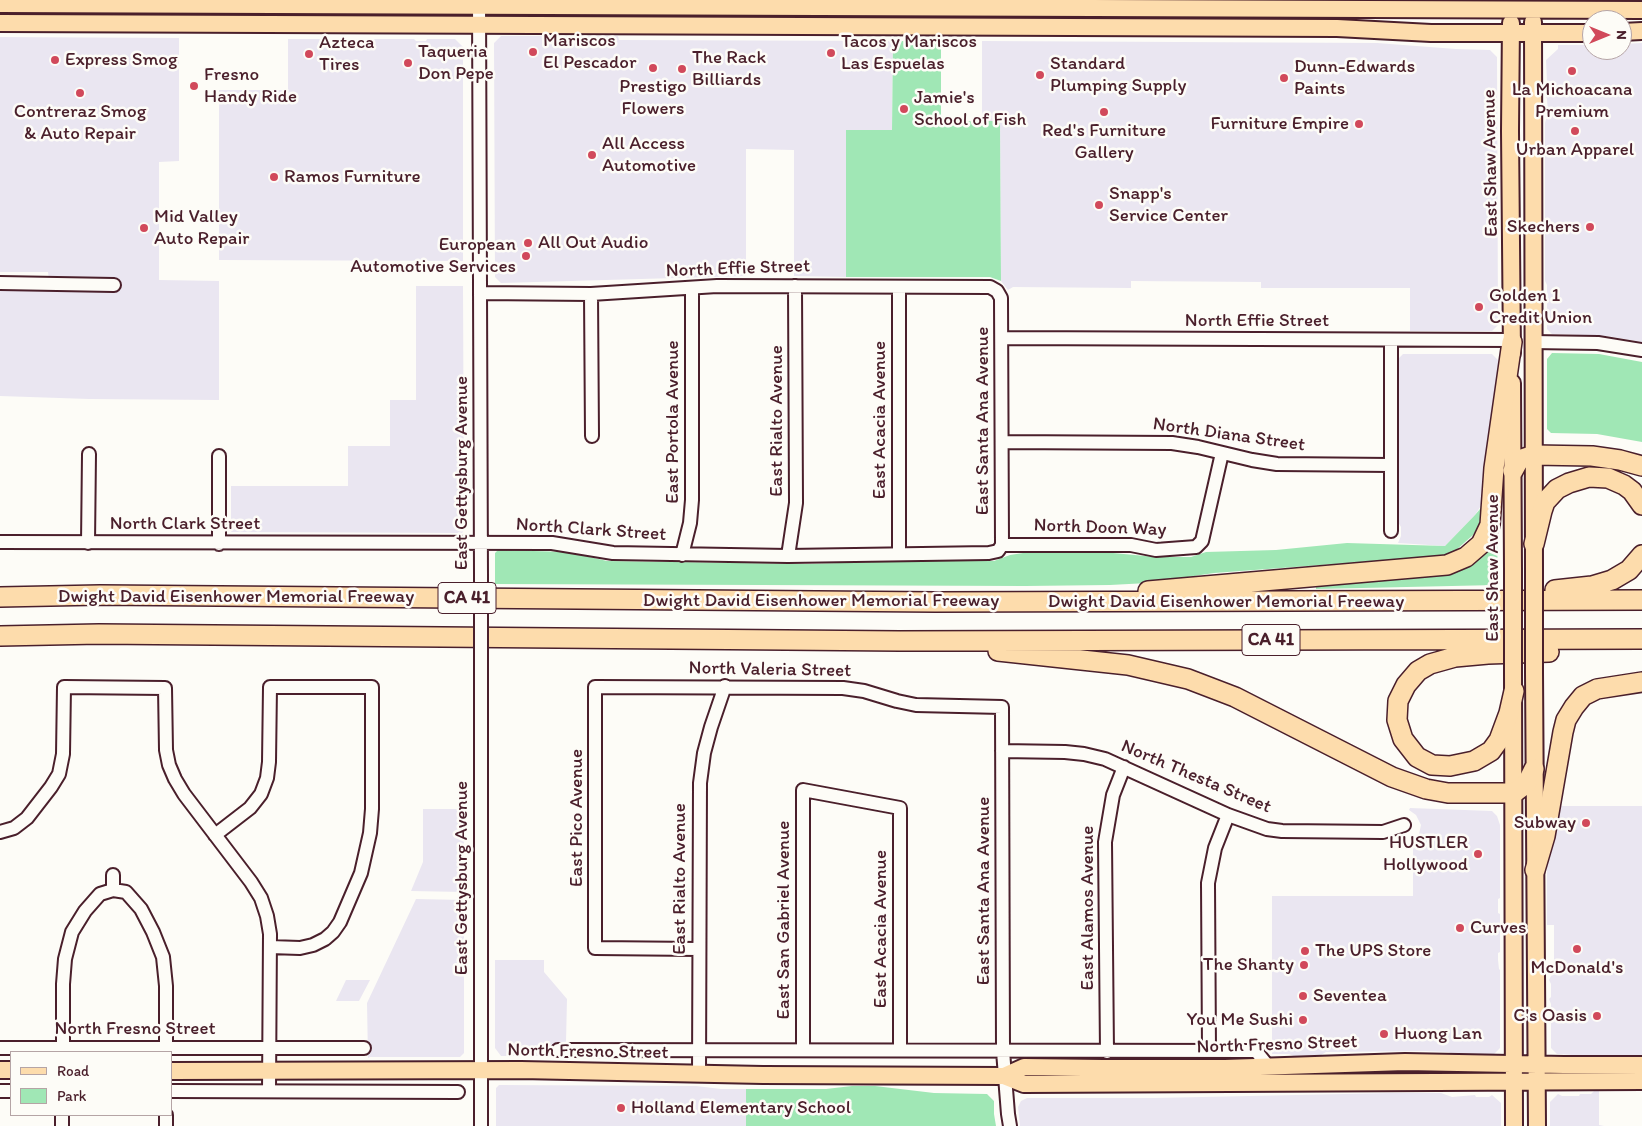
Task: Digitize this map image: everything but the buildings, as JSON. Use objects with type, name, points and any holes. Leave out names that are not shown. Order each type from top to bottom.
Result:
[{"type":"highway","points":[[935,602],[1072,593],[1170,590],[1426,567],[1456,562],[1466,557],[1481,544],[1490,525],[1494,468],[1512,341]]},
{"type":"highway","points":[[1513,471],[1519,460],[1534,455],[1592,456],[1620,460],[1642,466]]},
{"type":"highway","points":[[1534,544],[1545,502],[1556,489],[1569,482],[1589,477],[1608,478],[1632,491],[1642,505]]},
{"type":"highway","points":[[1274,602],[1433,594],[1523,593],[1592,586],[1603,584],[1625,574],[1642,555]]},
{"type":"highway","name":"Dwight David Eisenhower Memorial Freeway","points":[[0,597],[100,595],[935,602],[1642,600]]},
{"type":"highway","name":"Dwight David Eisenhower Memorial Freeway","points":[[0,636],[99,634],[900,641],[1642,639]]},
{"type":"highway","points":[[900,641],[1110,663],[1171,675],[1235,697],[1380,772],[1415,786],[1448,793],[1514,793],[1526,783],[1534,769]]},
{"type":"highway","points":[[1514,691],[1509,713],[1499,740],[1491,750],[1474,761],[1450,766],[1432,765],[1417,757],[1403,739],[1397,720],[1401,693],[1410,678],[1430,664],[1455,657],[1488,654],[1642,648]]},
{"type":"highway","points":[[1535,870],[1545,836],[1563,732],[1570,714],[1578,701],[1597,689],[1642,682]]},
{"type":"main road","points":[[0,4],[220,2],[1261,4],[1370,10],[1511,5],[1642,10]]},
{"type":"main road","points":[[0,13],[18,14],[24,11],[30,4]]},
{"type":"main road","points":[[1188,28],[1199,20],[1250,19],[1256,16],[1261,4]]},
{"type":"main road","name":"East Shaw Avenue","points":[[1511,5],[1514,1126]]},
{"type":"main road","points":[[1533,5],[1532,342],[1537,1126]]},
{"type":"main road","points":[[1262,28],[1266,20],[1271,18],[1353,18],[1370,10]]},
{"type":"main road","points":[[0,23],[1338,28],[1431,33],[1582,33]]},
{"type":"main road","points":[[1512,277],[1522,289],[1524,336],[1532,342]]},
{"type":"main road","points":[[1512,341],[1517,342],[1523,352],[1523,380],[1534,455]]},
{"type":"main road","name":"North Fresno Street","points":[[1004,1076],[1024,1067],[1268,1066],[1405,1062],[1642,1065]]},
{"type":"main road","points":[[1278,1082],[1289,1075],[1329,1072],[1334,1064]]},
{"type":"main road","name":"North Fresno Street","points":[[172,1071],[481,1071],[1004,1076],[1024,1084],[1642,1081]]},
{"type":"street","points":[[220,2],[220,24]]},
{"type":"street","name":"East Gettysburg Avenue","points":[[479,3],[481,1126]]},
{"type":"street","points":[[738,3],[745,26]]},
{"type":"street","points":[[1000,4],[1001,27]]},
{"type":"street","points":[[0,283],[114,285]]},
{"type":"street","name":"North Effie Street","points":[[480,293],[591,294],[717,286],[990,287],[997,291]]},
{"type":"street","name":"East Rialto Avenue","points":[[788,556],[796,503],[795,286]]},
{"type":"street","name":"East Acacia Avenue","points":[[899,286],[899,554]]},
{"type":"street","name":"East Portola Avenue","points":[[682,554],[690,523],[692,500],[692,288]]},
{"type":"street","name":"East Santa Ana Avenue","points":[[997,291],[1001,298],[1002,338],[1000,548]]},
{"type":"street","points":[[591,294],[592,436]]},
{"type":"street","name":"North Effie Street","points":[[1002,338],[1512,341]]},
{"type":"street","points":[[1391,340],[1391,531]]},
{"type":"street","points":[[1532,342],[1598,343],[1642,350]]},
{"type":"street","name":"North Diana Street","points":[[1002,442],[1172,443],[1252,460],[1297,465],[1391,465]]},
{"type":"street","name":"North Doon Way","points":[[1000,548],[1131,545],[1156,550],[1196,547],[1202,541],[1222,453]]},
{"type":"street","points":[[88,543],[89,454]]},
{"type":"street","points":[[219,456],[219,544]]},
{"type":"street","name":"North Clark Street","points":[[0,542],[219,544],[552,543],[614,553],[788,556],[989,553],[1000,548]]},
{"type":"street","name":"East Rialto Avenue","points":[[699,1074],[700,783],[704,754],[724,686]]},
{"type":"street","name":"North Valeria Street","points":[[595,687],[724,686],[843,688],[864,691],[916,705],[1002,706]]},
{"type":"street","points":[[0,832],[14,828],[27,818],[59,774],[63,754],[64,687],[165,688],[166,750],[169,765],[184,794],[252,882],[261,898],[267,916],[270,947],[269,1091]]},
{"type":"street","points":[[215,835],[250,808],[261,794],[267,778],[270,687],[372,687],[372,809],[370,833],[361,873],[340,922],[325,939],[313,945],[300,948],[270,947]]},
{"type":"street","name":"East Pico Avenue","points":[[595,687],[595,948],[699,949]]},
{"type":"street","name":"East Santa Ana Avenue","points":[[1002,706],[1003,1051],[1010,1126]]},
{"type":"street","name":"North Thesta Street","points":[[1002,751],[1066,752],[1084,754],[1106,760],[1252,825],[1282,831],[1383,832],[1404,825]]},
{"type":"street","name":"East Alamos Avenue","points":[[1107,1052],[1105,842],[1113,795],[1124,767]]},
{"type":"street","name":"East San Gabriel Avenue","points":[[802,1050],[803,790],[900,808]]},
{"type":"street","name":"East Acacia Avenue","points":[[900,808],[900,1050]]},
{"type":"street","points":[[1209,1051],[1208,883],[1215,848],[1228,815]]},
{"type":"street","points":[[113,875],[113,890]]},
{"type":"street","points":[[63,1049],[63,984],[65,959],[72,932],[100,894],[113,890],[126,892],[141,909],[153,932],[163,958],[166,986],[166,1049]]},
{"type":"street","name":"North Fresno Street","points":[[0,1048],[364,1048]]},
{"type":"street","points":[[558,1050],[1256,1051],[1268,1066]]},
{"type":"street","points":[[172,1091],[458,1092]]},
{"type":"shaded area","points":[[501,36],[618,36],[619,40],[893,41],[892,130],[846,130],[846,277],[794,276],[794,150],[746,149],[746,276],[501,283],[495,277],[494,43]]},
{"type":"shaded area","points":[[0,37],[179,38],[179,161],[159,162],[159,280],[219,281],[219,400],[0,396],[0,280],[49,280],[48,272],[0,272]]},
{"type":"shaded area","points":[[288,39],[414,39],[416,41],[426,41],[427,39],[455,39],[463,47],[463,261],[219,260],[219,90],[288,90]]},
{"type":"shaded area","points":[[982,41],[1377,43],[1490,50],[1497,57],[1498,325],[1492,331],[1410,331],[1410,288],[1261,288],[1261,282],[1131,281],[1131,288],[1013,287],[1008,290],[1001,281],[1000,121],[982,121]]},
{"type":"shaded area","points":[[1642,43],[1642,342],[1607,336],[1552,334],[1547,329],[1547,285],[1545,281],[1545,123],[1548,112],[1546,60],[1558,49],[1558,45],[1582,45],[1582,60],[1632,60],[1632,44]]},
{"type":"shaded area","points":[[416,286],[463,286],[464,530],[462,533],[231,532],[231,486],[348,486],[348,446],[390,446],[390,400],[416,400]]},
{"type":"shaded area","points":[[1403,354],[1492,354],[1498,360],[1498,374],[1482,504],[1475,515],[1445,546],[1398,543],[1401,536],[1401,527],[1398,522],[1397,360]]},
{"type":"shaded area","points":[[1559,806],[1642,806],[1642,1056],[1557,1054],[1551,1048],[1551,1004],[1549,999],[1551,997],[1551,984],[1549,980],[1554,970],[1554,925],[1547,925],[1547,865]]},
{"type":"shaded area","points":[[1410,808],[1492,811],[1497,816],[1500,825],[1500,898],[1498,899],[1498,913],[1500,914],[1500,952],[1498,953],[1498,960],[1500,970],[1500,1048],[1493,1055],[1457,1055],[1448,1052],[1425,1051],[1326,1052],[1318,1057],[1272,1054],[1272,896],[1413,896],[1413,840],[1419,834],[1421,825],[1416,815],[1409,810]]},
{"type":"shaded area","points":[[423,809],[464,809],[464,892],[411,891],[423,862]]},
{"type":"shaded area","points":[[416,899],[464,900],[464,1053],[460,1057],[368,1058],[367,1003]]},
{"type":"shaded area","points":[[495,960],[544,960],[544,972],[567,999],[566,1042],[556,1042],[556,1056],[501,1056],[495,1048]]},
{"type":"shaded area","points":[[346,980],[370,980],[359,1001],[336,1001]]},
{"type":"shaded area","name":"Holland Elementary School","points":[[499,1085],[696,1086],[746,1089],[746,1126],[496,1126],[496,1088]]},
{"type":"shaded area","points":[[1594,1091],[1599,1091],[1599,1125],[1604,1126],[1550,1126],[1550,1102],[1558,1094],[1562,1096],[1579,1096],[1580,1094],[1591,1094]]},
{"type":"shaded area","points":[[1441,1093],[1452,1097],[1475,1095],[1476,1097],[1489,1097],[1492,1095],[1501,1103],[1501,1126],[1020,1126],[1018,1107],[1021,1101],[1027,1098],[1154,1098]]},
{"type":"green space","points":[[893,41],[941,41],[941,121],[1000,121],[1001,281],[990,277],[846,277],[846,130],[892,130]]},
{"type":"green space","points":[[1552,353],[1599,354],[1642,362],[1642,442],[1597,434],[1551,433],[1547,429],[1547,359]]},
{"type":"green space","points":[[1483,499],[1479,525],[1473,535],[1455,551],[1442,556],[1214,573],[1148,583],[1025,586],[495,584],[495,553],[498,550],[568,552],[607,561],[805,564],[994,561],[1010,555],[1023,553],[1113,553],[1156,557],[1191,557],[1206,552],[1276,550],[1347,543],[1445,546],[1480,509]]},
{"type":"green space","points":[[1498,520],[1497,585],[1316,589],[1316,583],[1446,573]]},
{"type":"green space","points":[[875,1086],[934,1093],[987,1094],[994,1101],[996,1126],[746,1126],[746,1089],[826,1089]]},
{"type":"place","name":"Mariscos El Pescador","points":[[533,52]]},
{"type":"place","name":"Tacos y Mariscos Las Espuelas","points":[[831,53]]},
{"type":"place","name":"Azteca Tires","points":[[309,54]]},
{"type":"place","name":"Express Smog","points":[[55,60]]},
{"type":"place","name":"Taqueria Don Pepe","points":[[408,63]]},
{"type":"place","name":"Prestigo Flowers","points":[[653,68]]},
{"type":"place","name":"The Rack Billiards","points":[[682,69]]},
{"type":"place","name":"La Michoacana Premium","points":[[1572,71]]},
{"type":"place","name":"Standard Plumping Supply","points":[[1040,75]]},
{"type":"place","name":"Dunn-Edwards Paints","points":[[1284,78]]},
{"type":"place","name":"Fresno Handy Ride","points":[[194,86]]},
{"type":"place","name":"Contreraz Smog & Auto Repair","points":[[80,93]]},
{"type":"place","name":"Jamie's School of Fish","points":[[904,109]]},
{"type":"place","name":"Red's Furniture Gallery","points":[[1104,112]]},
{"type":"place","name":"Furniture Empire","points":[[1359,124]]},
{"type":"place","name":"Urban Apparel","points":[[1575,131]]},
{"type":"place","name":"All Access Automotive","points":[[592,155]]},
{"type":"place","name":"Ramos Furniture","points":[[274,177]]},
{"type":"place","name":"Snapp's Service Center","points":[[1099,205]]},
{"type":"place","name":"Skechers","points":[[1590,227]]},
{"type":"place","name":"Mid Valley Auto Repair","points":[[144,228]]},
{"type":"place","name":"All Out Audio","points":[[528,243]]},
{"type":"place","name":"European Automotive Services","points":[[526,256]]},
{"type":"place","name":"Golden 1 Credit Union","points":[[1479,307]]},
{"type":"place","name":"Subway","points":[[1586,823]]},
{"type":"place","name":"HUSTLER Hollywood","points":[[1478,854]]},
{"type":"place","name":"Curves","points":[[1460,928]]},
{"type":"place","name":"McDonald's","points":[[1577,949]]},
{"type":"place","name":"The UPS Store","points":[[1305,951]]},
{"type":"place","name":"The Shanty","points":[[1304,965]]},
{"type":"place","name":"Seventea","points":[[1303,996]]},
{"type":"place","name":"C's Oasis","points":[[1597,1016]]},
{"type":"place","name":"You Me Sushi","points":[[1303,1020]]},
{"type":"place","name":"Huong Lan","points":[[1384,1034]]},
{"type":"place","name":"Holland Elementary School","points":[[621,1108]]}]
